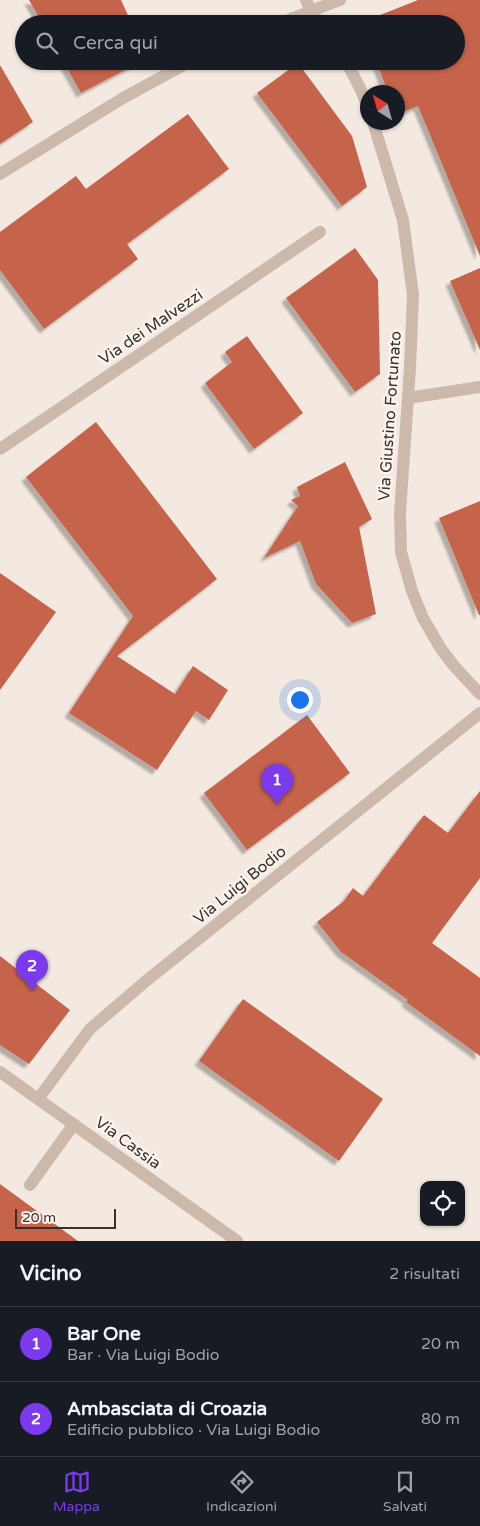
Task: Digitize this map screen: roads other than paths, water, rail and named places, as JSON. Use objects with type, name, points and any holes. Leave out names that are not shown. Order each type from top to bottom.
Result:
[{"type":"street","points":[[294,15],[309,6],[340,0]]},
{"type":"street","points":[[0,174],[124,98],[175,70]]},
{"type":"street","points":[[351,70],[360,88]]},
{"type":"street","name":"Via Giustino Fortunato","points":[[375,130],[403,220],[413,295],[400,513],[401,552],[405,570],[423,618],[441,649],[455,668],[480,694]]},
{"type":"street","name":"Via dei Malvezzi","points":[[0,449],[320,232]]},
{"type":"street","points":[[408,398],[480,387]]},
{"type":"street","name":"Via Luigi Bodio","points":[[38,1099],[81,1040],[98,1021],[161,968],[480,713]]},
{"type":"street","name":"Via Cassia","points":[[0,1072],[237,1241]]},
{"type":"street","points":[[30,1184],[74,1124]]},
{"type":"place","name":"Bar One","points":[[277,805]]},
{"type":"place","name":"Ambasciata di Croazia","points":[[32,991]]}]
